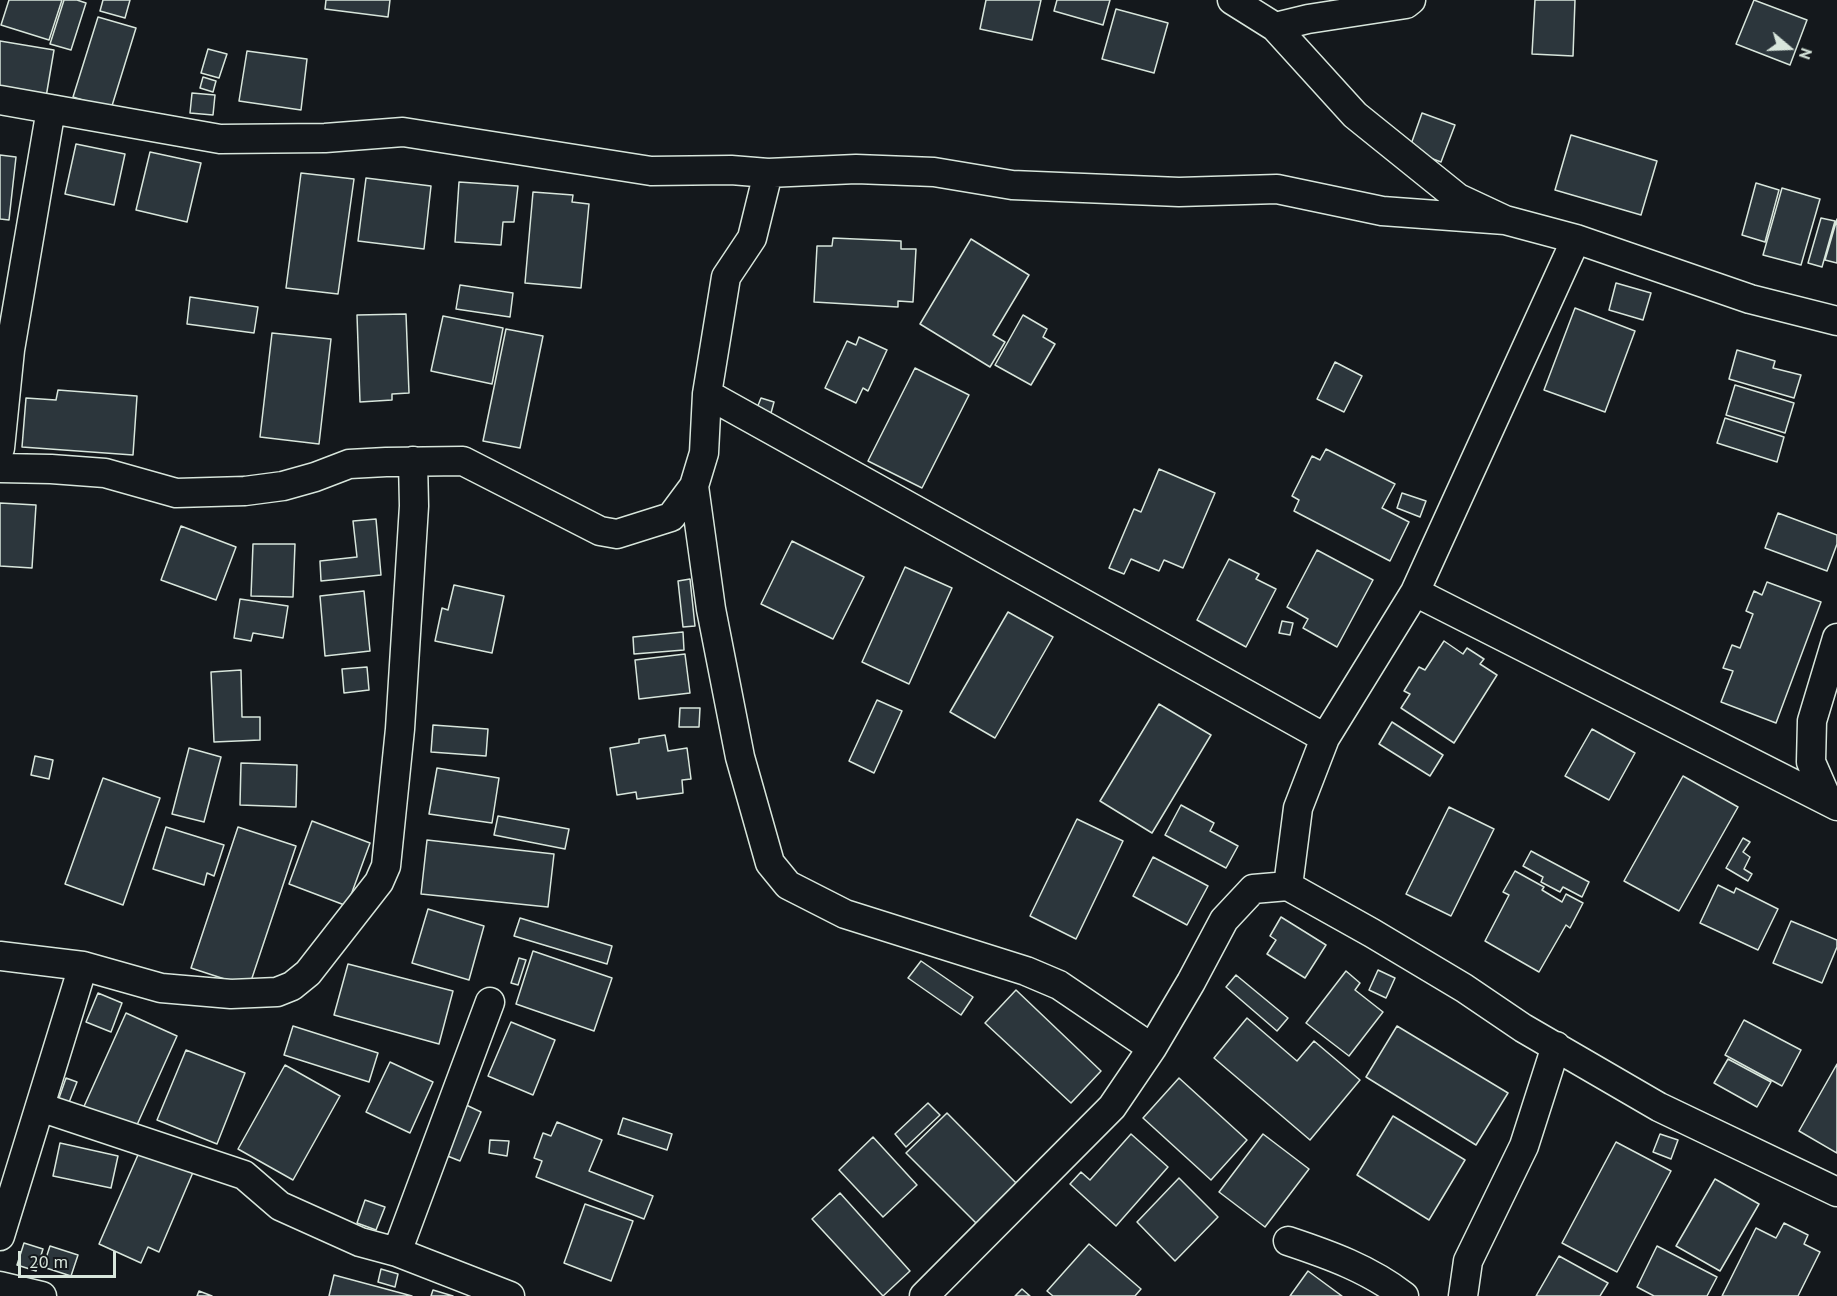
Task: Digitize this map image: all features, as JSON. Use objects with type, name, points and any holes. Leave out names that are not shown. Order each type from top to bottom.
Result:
[{"type":"street","points":[[1232,0],[1275,27],[1355,115],[1458,198],[1505,220],[1576,239],[1750,299],[1837,321]]},
{"type":"street","points":[[1275,27],[1406,4],[1411,0]]},
{"type":"street","points":[[0,100],[220,139],[325,138],[403,132],[651,171],[731,170],[768,173],[867,169],[934,172],[1012,185],[1179,192],[1277,189],[1382,211],[1505,220]]},
{"type":"street","points":[[0,448],[10,350],[51,109]]},
{"type":"street","points":[[0,468],[105,473],[176,493],[245,491],[283,486],[349,464],[463,461],[600,531],[617,534],[671,517],[694,486],[704,453],[707,394],[726,277],[752,238],[768,173]]},
{"type":"street","points":[[1288,886],[1298,808],[1325,738],[1415,592],[1576,239]]},
{"type":"street","points":[[707,394],[1325,738]]},
{"type":"street","points":[[0,956],[83,966],[161,988],[231,994],[277,992],[292,986],[308,973],[379,882],[386,866],[400,729],[414,506],[413,461]]},
{"type":"street","points":[[694,486],[711,609],[740,757],[770,863],[782,878],[788,885],[845,914],[1026,971],[1059,985],[1152,1048]]},
{"type":"street","points":[[1415,592],[1832,803]]},
{"type":"street","points":[[1832,803],[1812,762],[1812,721],[1837,638]]},
{"type":"street","points":[[924,1296],[1112,1107],[1152,1048],[1224,920],[1253,889],[1288,886],[1423,964],[1659,1107],[1837,1192]]},
{"type":"street","points":[[0,1236],[83,966]]},
{"type":"street","points":[[397,1252],[490,1002]]},
{"type":"street","points":[[1463,1296],[1468,1261],[1524,1146],[1556,1046]]},
{"type":"street","points":[[40,1107],[244,1174],[280,1206],[360,1242],[397,1252],[510,1296]]},
{"type":"street","points":[[1288,1241],[1344,1260],[1383,1280],[1404,1296]]},
{"type":"street","points":[[0,1286],[42,1296]]},
{"type":"building","points":[[9,0],[62,0],[49,40],[1,25]]},
{"type":"building","points":[[64,0],[86,3],[71,50],[50,44]]},
{"type":"building","points":[[103,0],[130,0],[125,18],[100,11]]},
{"type":"building","points":[[326,0],[390,0],[388,17],[325,9]]},
{"type":"building","points":[[986,0],[1041,0],[1032,40],[980,29]]},
{"type":"building","points":[[1057,0],[1110,0],[1103,25],[1054,11]]},
{"type":"building","points":[[1535,0],[1575,0],[1573,56],[1532,54]]},
{"type":"building","points":[[1754,0],[1807,20],[1790,65],[1736,44]]},
{"type":"building","points":[[1116,9],[1168,23],[1154,73],[1102,59]]},
{"type":"building","points":[[98,17],[136,28],[111,109],[73,97]]},
{"type":"building","points":[[0,41],[54,50],[45,103],[0,95]]},
{"type":"building","points":[[208,49],[227,54],[219,78],[201,73]]},
{"type":"building","points":[[247,51],[307,59],[301,110],[239,101]]},
{"type":"building","points":[[203,77],[216,81],[213,92],[200,88]]},
{"type":"building","points":[[192,93],[215,95],[213,115],[190,113]]},
{"type":"building","points":[[1422,113],[1455,125],[1441,162],[1409,150]]},
{"type":"building","points":[[1571,135],[1657,161],[1641,215],[1555,190]]},
{"type":"building","points":[[76,144],[125,154],[114,205],[65,194]]},
{"type":"building","points":[[150,152],[201,163],[187,222],[136,210]]},
{"type":"building","points":[[0,155],[16,157],[9,220],[0,219]]},
{"type":"building","points":[[301,173],[354,179],[338,294],[286,288]]},
{"type":"building","points":[[366,178],[431,186],[424,249],[358,241]]},
{"type":"building","points":[[459,182],[518,186],[514,222],[503,222],[501,245],[455,242]]},
{"type":"building","points":[[1756,183],[1779,190],[1765,242],[1742,235]]},
{"type":"building","points":[[1782,188],[1820,199],[1801,265],[1763,255]]},
{"type":"building","points":[[533,192],[573,195],[572,202],[589,204],[581,288],[525,283]]},
{"type":"building","points":[[1821,218],[1835,221],[1822,267],[1808,263]]},
{"type":"building","points":[[1837,219],[1837,263],[1825,260]]},
{"type":"building","points":[[833,238],[901,241],[901,249],[916,249],[913,302],[898,301],[898,307],[814,302],[817,246],[832,246]]},
{"type":"building","points":[[971,239],[1029,275],[993,335],[1005,342],[990,367],[920,324]]},
{"type":"building","points":[[1616,283],[1651,293],[1643,320],[1609,310]]},
{"type":"building","points":[[460,285],[513,293],[510,317],[456,309]]},
{"type":"building","points":[[190,297],[258,307],[254,333],[187,324]]},
{"type":"building","points":[[1575,308],[1635,331],[1605,412],[1544,390]]},
{"type":"building","points":[[406,314],[409,393],[392,394],[392,400],[360,402],[357,315]]},
{"type":"building","points":[[1023,315],[1047,329],[1043,337],[1055,344],[1031,385],[995,365]]},
{"type":"building","points":[[443,316],[503,328],[492,384],[431,371]]},
{"type":"building","points":[[506,329],[543,336],[520,448],[483,441]]},
{"type":"building","points":[[272,333],[331,339],[319,444],[260,437]]},
{"type":"building","points":[[859,337],[887,350],[868,391],[863,388],[856,403],[825,388],[847,341],[856,345]]},
{"type":"building","points":[[1737,350],[1775,361],[1773,368],[1801,375],[1794,398],[1729,379]]},
{"type":"building","points":[[1335,362],[1362,376],[1344,412],[1317,399]]},
{"type":"building","points":[[915,368],[969,395],[922,488],[868,461]]},
{"type":"building","points":[[1735,385],[1794,403],[1785,433],[1726,415]]},
{"type":"building","points":[[58,390],[137,396],[133,455],[22,447],[26,398],[56,400]]},
{"type":"building","points":[[761,398],[774,402],[771,413],[757,408]]},
{"type":"building","points":[[1725,418],[1784,437],[1777,462],[1717,443]]},
{"type":"building","points":[[1326,449],[1395,484],[1382,508],[1409,522],[1390,561],[1294,511],[1299,500],[1292,496],[1312,456],[1320,460]]},
{"type":"building","points":[[1159,469],[1215,493],[1183,568],[1164,560],[1159,571],[1131,559],[1124,574],[1109,568],[1134,509],[1141,512]]},
{"type":"building","points":[[1402,493],[1426,501],[1420,517],[1397,508]]},
{"type":"building","points":[[0,503],[36,505],[32,568],[0,566]]},
{"type":"building","points":[[1778,513],[1837,535],[1837,544],[1827,571],[1765,548]]},
{"type":"building","points":[[376,519],[381,575],[321,581],[320,561],[357,557],[353,521]]},
{"type":"building","points":[[181,526],[236,547],[216,600],[161,580]]},
{"type":"building","points":[[792,541],[864,577],[833,639],[761,604]]},
{"type":"building","points":[[253,544],[295,544],[293,597],[251,596]]},
{"type":"building","points":[[1317,550],[1373,580],[1337,647],[1303,628],[1308,619],[1287,607]]},
{"type":"building","points":[[1229,559],[1259,574],[1256,579],[1276,589],[1246,647],[1197,620]]},
{"type":"building","points":[[905,567],[952,588],[909,684],[862,662]]},
{"type":"building","points":[[690,579],[695,626],[683,627],[678,581]]},
{"type":"building","points":[[1767,582],[1821,602],[1776,723],[1721,702],[1733,671],[1723,668],[1732,645],[1740,648],[1753,614],[1746,611],[1754,591],[1762,595]]},
{"type":"building","points":[[454,585],[504,596],[492,653],[435,641],[442,608],[448,610]]},
{"type":"building","points":[[364,591],[370,651],[325,656],[320,596]]},
{"type":"building","points":[[240,599],[288,606],[283,638],[253,633],[251,641],[234,638]]},
{"type":"building","points":[[1008,612],[1053,637],[995,738],[950,712]]},
{"type":"building","points":[[1282,621],[1293,623],[1290,635],[1279,633]]},
{"type":"building","points":[[683,632],[684,650],[634,654],[633,637]]},
{"type":"building","points":[[1444,641],[1463,654],[1467,648],[1484,659],[1480,664],[1497,675],[1454,743],[1401,708],[1410,694],[1404,691],[1419,667],[1425,670]]},
{"type":"building","points":[[685,654],[690,693],[639,699],[635,660]]},
{"type":"building","points":[[367,667],[369,690],[344,693],[342,669]]},
{"type":"building","points":[[241,670],[242,717],[260,717],[260,740],[214,742],[211,672]]},
{"type":"building","points":[[877,700],[902,711],[874,773],[849,761]]},
{"type":"building","points":[[1159,704],[1211,735],[1152,833],[1100,801]]},
{"type":"building","points":[[680,708],[700,708],[699,727],[679,727]]},
{"type":"building","points":[[1392,722],[1443,755],[1430,776],[1379,744]]},
{"type":"building","points":[[433,725],[488,729],[486,756],[431,752]]},
{"type":"building","points":[[1592,729],[1635,753],[1609,800],[1565,776]]},
{"type":"building","points":[[665,735],[668,751],[687,748],[691,779],[682,780],[683,793],[637,799],[636,792],[617,795],[610,748],[639,743],[639,739]]},
{"type":"building","points":[[189,748],[221,757],[204,822],[172,814]]},
{"type":"building","points":[[35,756],[53,760],[49,779],[31,775]]},
{"type":"building","points":[[241,763],[297,765],[296,807],[240,805]]},
{"type":"building","points":[[437,768],[499,778],[492,823],[429,814]]},
{"type":"building","points":[[1683,776],[1738,807],[1679,911],[1624,881]]},
{"type":"building","points":[[103,778],[160,798],[123,905],[65,884]]},
{"type":"building","points":[[1181,805],[1214,823],[1210,831],[1238,846],[1226,868],[1165,835]]},
{"type":"building","points":[[1449,807],[1494,829],[1451,916],[1406,894]]},
{"type":"building","points":[[498,816],[569,829],[565,849],[494,835]]},
{"type":"building","points":[[1077,819],[1123,841],[1076,939],[1030,916]]},
{"type":"building","points":[[312,821],[370,843],[347,906],[289,884]]},
{"type":"building","points":[[166,827],[224,845],[214,876],[207,873],[204,885],[153,869]]},
{"type":"building","points":[[238,827],[296,846],[249,987],[191,968]]},
{"type":"building","points":[[1743,838],[1750,842],[1743,852],[1750,857],[1744,869],[1752,874],[1748,881],[1726,868]]},
{"type":"building","points":[[427,840],[554,854],[548,907],[421,894]]},
{"type":"building","points":[[1531,851],[1589,882],[1582,897],[1563,887],[1560,892],[1541,882],[1543,877],[1523,866]]},
{"type":"building","points":[[1153,857],[1208,886],[1187,925],[1133,896]]},
{"type":"building","points":[[1515,871],[1544,887],[1542,890],[1562,902],[1566,894],[1583,903],[1570,928],[1566,925],[1539,972],[1485,941],[1509,895],[1503,892]]},
{"type":"building","points":[[1718,885],[1734,893],[1736,888],[1778,909],[1758,950],[1700,923]]},
{"type":"building","points":[[428,909],[484,926],[469,980],[412,963]]},
{"type":"building","points":[[1281,917],[1326,945],[1305,978],[1267,954],[1276,940],[1270,936]]},
{"type":"building","points":[[520,918],[612,946],[607,964],[514,936]]},
{"type":"building","points":[[1791,921],[1837,940],[1837,947],[1822,983],[1773,963]]},
{"type":"building","points":[[533,951],[612,978],[594,1031],[516,1004]]},
{"type":"building","points":[[519,958],[526,960],[518,985],[511,983]]},
{"type":"building","points":[[921,961],[973,997],[961,1015],[908,978]]},
{"type":"building","points":[[348,964],[453,991],[439,1044],[334,1015]]},
{"type":"building","points":[[1378,970],[1395,978],[1386,998],[1369,990]]},
{"type":"building","points":[[1346,971],[1360,983],[1355,990],[1383,1012],[1349,1056],[1306,1023]]},
{"type":"building","points":[[1236,975],[1288,1018],[1277,1031],[1226,987]]},
{"type":"building","points":[[1016,990],[1101,1071],[1071,1103],[985,1023]]},
{"type":"building","points":[[98,993],[122,1003],[111,1032],[86,1022]]},
{"type":"building","points":[[126,1013],[177,1036],[132,1136],[81,1113]]},
{"type":"building","points":[[1247,1018],[1297,1061],[1314,1041],[1360,1080],[1310,1140],[1214,1058]]},
{"type":"building","points":[[1744,1020],[1801,1050],[1782,1086],[1725,1055]]},
{"type":"building","points":[[511,1022],[555,1040],[533,1095],[488,1076]]},
{"type":"building","points":[[293,1026],[378,1053],[369,1082],[284,1055]]},
{"type":"building","points":[[1397,1026],[1508,1093],[1476,1145],[1366,1077]]},
{"type":"building","points":[[186,1050],[245,1073],[217,1144],[157,1120]]},
{"type":"building","points":[[1728,1059],[1771,1082],[1757,1107],[1714,1083]]},
{"type":"building","points":[[390,1062],[433,1082],[410,1133],[366,1112]]},
{"type":"building","points":[[1837,1064],[1837,1153],[1799,1131]]},
{"type":"building","points":[[285,1065],[340,1096],[293,1180],[238,1149]]},
{"type":"building","points":[[66,1078],[77,1082],[68,1105],[58,1101]]},
{"type":"building","points":[[1179,1078],[1247,1140],[1211,1180],[1143,1118]]},
{"type":"building","points":[[462,1103],[481,1112],[460,1161],[440,1153]]},
{"type":"building","points":[[928,1103],[940,1115],[906,1147],[895,1134]]},
{"type":"building","points":[[947,1113],[1022,1189],[982,1229],[906,1153]]},
{"type":"building","points":[[1393,1116],[1465,1160],[1429,1220],[1357,1175]]},
{"type":"building","points":[[623,1118],[672,1134],[667,1150],[618,1134]]},
{"type":"building","points":[[557,1122],[602,1140],[589,1171],[653,1196],[644,1219],[536,1177],[542,1161],[534,1158],[543,1133],[551,1136]]},
{"type":"building","points":[[1131,1134],[1168,1167],[1116,1226],[1070,1184],[1081,1172],[1090,1180]]},
{"type":"building","points":[[1263,1134],[1309,1169],[1265,1227],[1219,1192]]},
{"type":"building","points":[[1660,1134],[1678,1140],[1671,1159],[1653,1152]]},
{"type":"building","points":[[873,1137],[917,1185],[883,1217],[839,1170]]},
{"type":"building","points":[[490,1140],[509,1141],[507,1156],[489,1153]]},
{"type":"building","points":[[1616,1142],[1671,1171],[1617,1272],[1562,1243]]},
{"type":"building","points":[[60,1143],[118,1156],[111,1188],[53,1176]]},
{"type":"building","points":[[141,1148],[194,1170],[159,1252],[148,1247],[141,1263],[99,1244]]},
{"type":"building","points":[[1179,1178],[1218,1217],[1175,1261],[1137,1222]]},
{"type":"building","points":[[1715,1179],[1759,1204],[1720,1271],[1676,1246]]},
{"type":"building","points":[[840,1193],[910,1271],[883,1296],[812,1219]]},
{"type":"building","points":[[365,1200],[385,1207],[376,1230],[357,1223]]},
{"type":"building","points":[[585,1204],[633,1221],[611,1281],[564,1263]]},
{"type":"building","points":[[1784,1223],[1808,1235],[1804,1244],[1820,1252],[1798,1296],[1722,1296],[1756,1228],[1776,1238]]},
{"type":"building","points":[[24,1243],[43,1249],[36,1271],[17,1265]]},
{"type":"building","points":[[1089,1244],[1141,1289],[1135,1296],[1053,1296],[1047,1291]]},
{"type":"building","points":[[50,1246],[78,1255],[71,1276],[43,1267]]},
{"type":"building","points":[[1657,1246],[1717,1277],[1707,1296],[1654,1296],[1637,1287]]},
{"type":"building","points":[[1559,1256],[1608,1283],[1600,1296],[1536,1296]]},
{"type":"building","points":[[381,1269],[398,1274],[395,1287],[378,1282]]},
{"type":"building","points":[[1308,1271],[1342,1296],[1290,1296]]},
{"type":"building","points":[[334,1275],[412,1296],[329,1296]]},
{"type":"building","points":[[1022,1289],[1030,1296],[1015,1296]]},
{"type":"building","points":[[433,1290],[453,1296],[431,1296]]},
{"type":"building","points":[[199,1291],[212,1296],[197,1296]]}]
